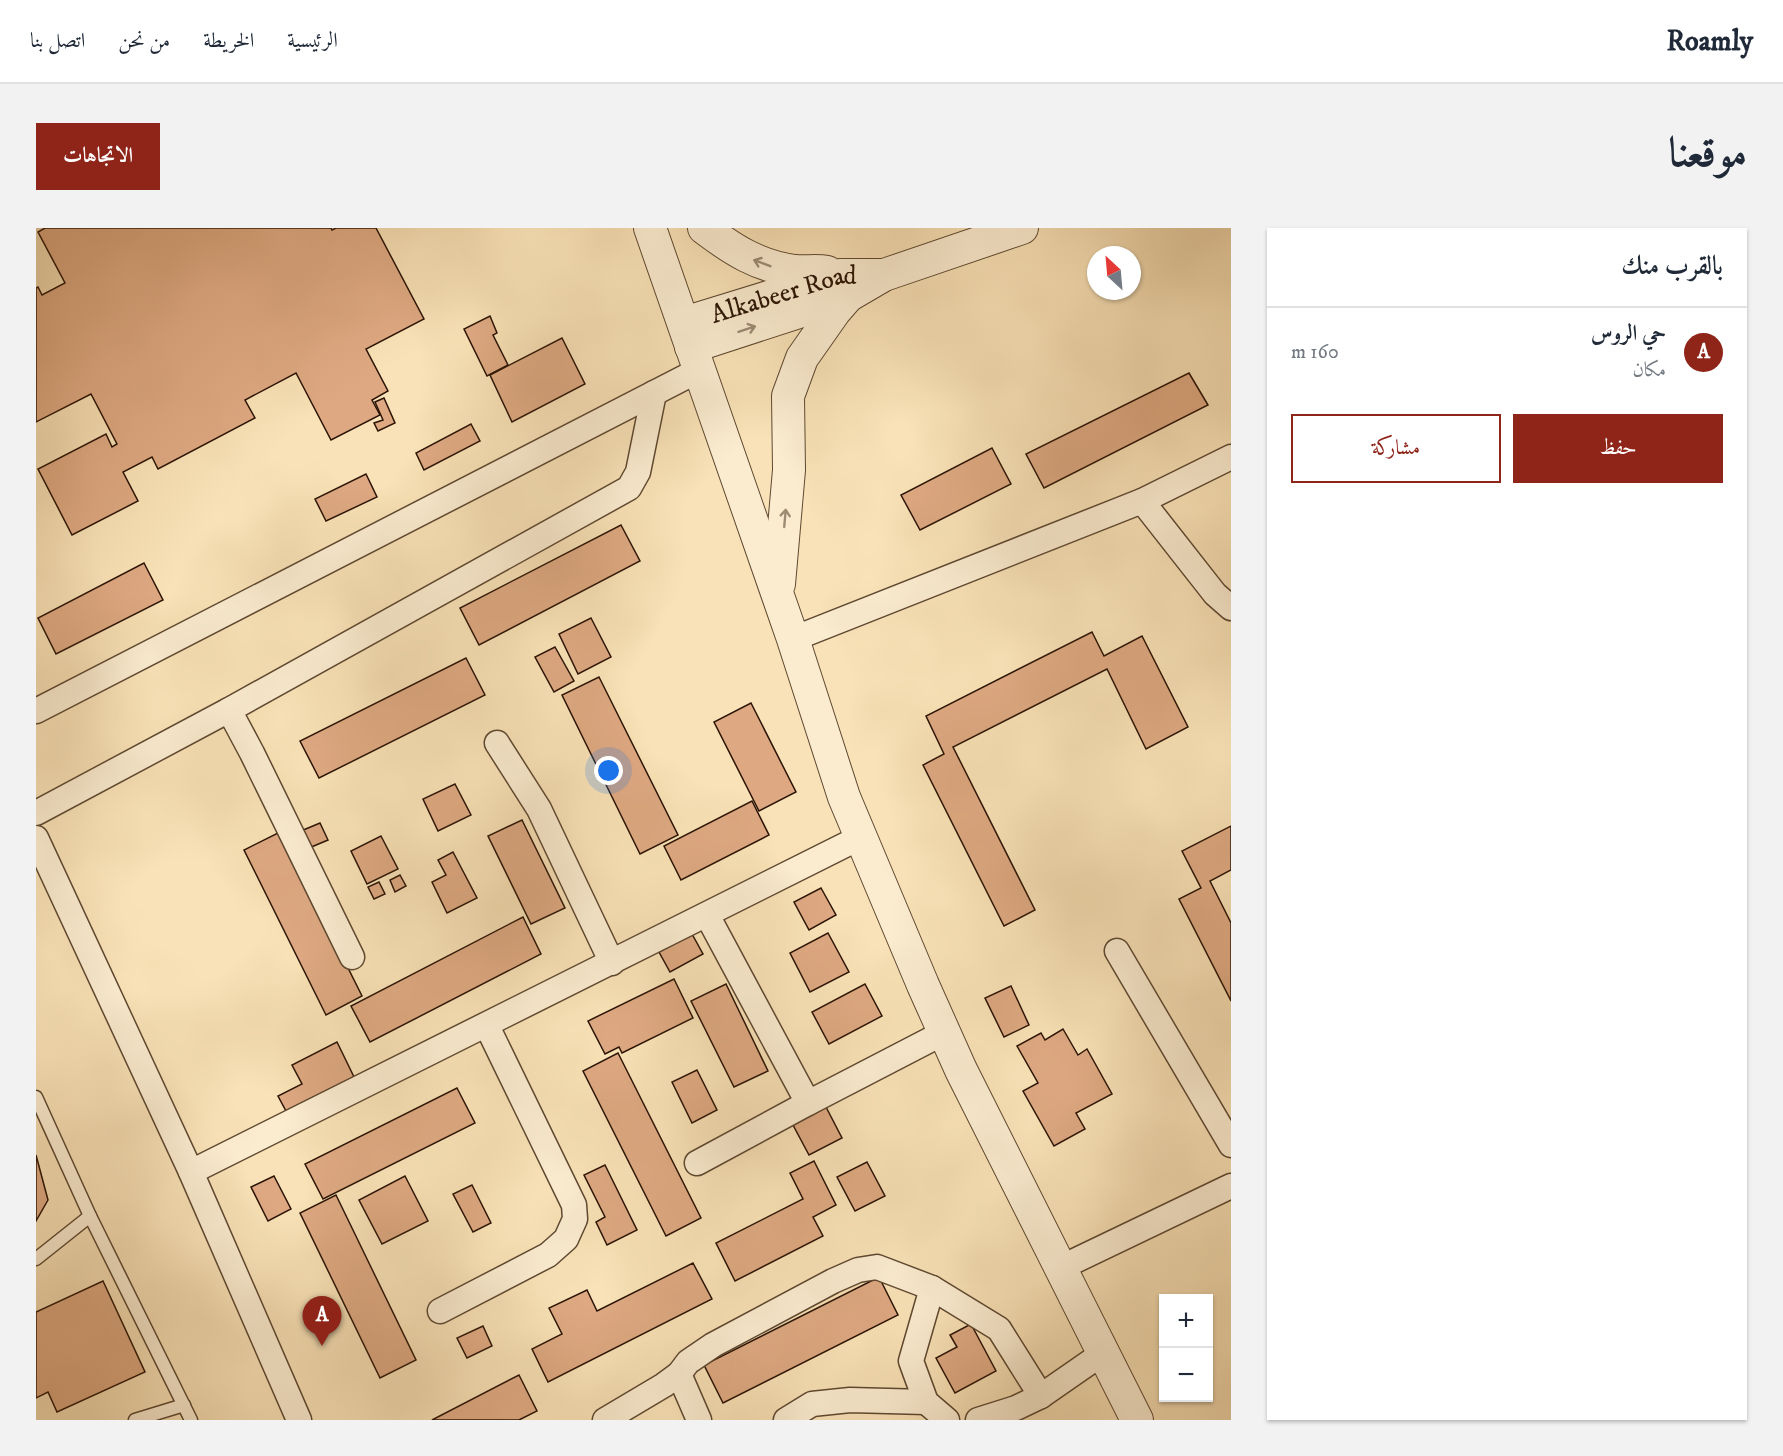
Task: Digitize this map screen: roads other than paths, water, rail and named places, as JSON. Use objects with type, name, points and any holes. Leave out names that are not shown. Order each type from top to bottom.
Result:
[{"type":"street","points":[[650,228],[793,639],[844,797],[961,1070],[1137,1420]]},
{"type":"street","points":[[704,228],[744,256],[767,266],[796,272],[822,271],[844,286],[835,311],[802,358],[788,396],[789,470],[778,597]]},
{"type":"street","name":"Alkabeer Road","points":[[691,347],[844,286],[884,275],[1013,230]]},
{"type":"street","points":[[36,711],[654,393],[691,347]]},
{"type":"street","points":[[36,813],[229,710],[629,488],[638,472],[654,393]]},
{"type":"street","points":[[793,639],[1142,501],[1231,457]]},
{"type":"street","points":[[1142,501],[1215,594],[1231,608]]},
{"type":"street","points":[[229,710],[352,957]]},
{"type":"street","points":[[497,743],[539,809],[612,963]]},
{"type":"street","points":[[191,1172],[861,837]]},
{"type":"street","points":[[36,838],[191,1172],[299,1420]]},
{"type":"street","points":[[707,915],[808,1103]]},
{"type":"street","points":[[1117,951],[1231,1145]]},
{"type":"street","points":[[440,1311],[548,1255],[566,1239],[575,1219],[574,1205],[487,1026]]},
{"type":"street","points":[[697,1163],[945,1032]]},
{"type":"street","points":[[1060,1268],[1231,1186]]},
{"type":"street","points":[[604,1420],[656,1390],[679,1374],[688,1362],[713,1345],[858,1270],[877,1267],[932,1288],[999,1329],[1041,1396]]},
{"type":"street","points":[[932,1288],[911,1360],[926,1402],[947,1420]]},
{"type":"street","points":[[978,1420],[1016,1408],[1041,1396],[1103,1353]]},
{"type":"street","points":[[679,1374],[699,1420]]},
{"type":"street","points":[[786,1420],[812,1404],[850,1400],[926,1402]]},
{"type":"lane","points":[[36,1097],[90,1216],[191,1420]]},
{"type":"lane","points":[[36,1259],[90,1216]]},
{"type":"lane","points":[[135,1420],[184,1405]]},
{"type":"place","name":"حي الروس","points":[[322,1346]]}]
